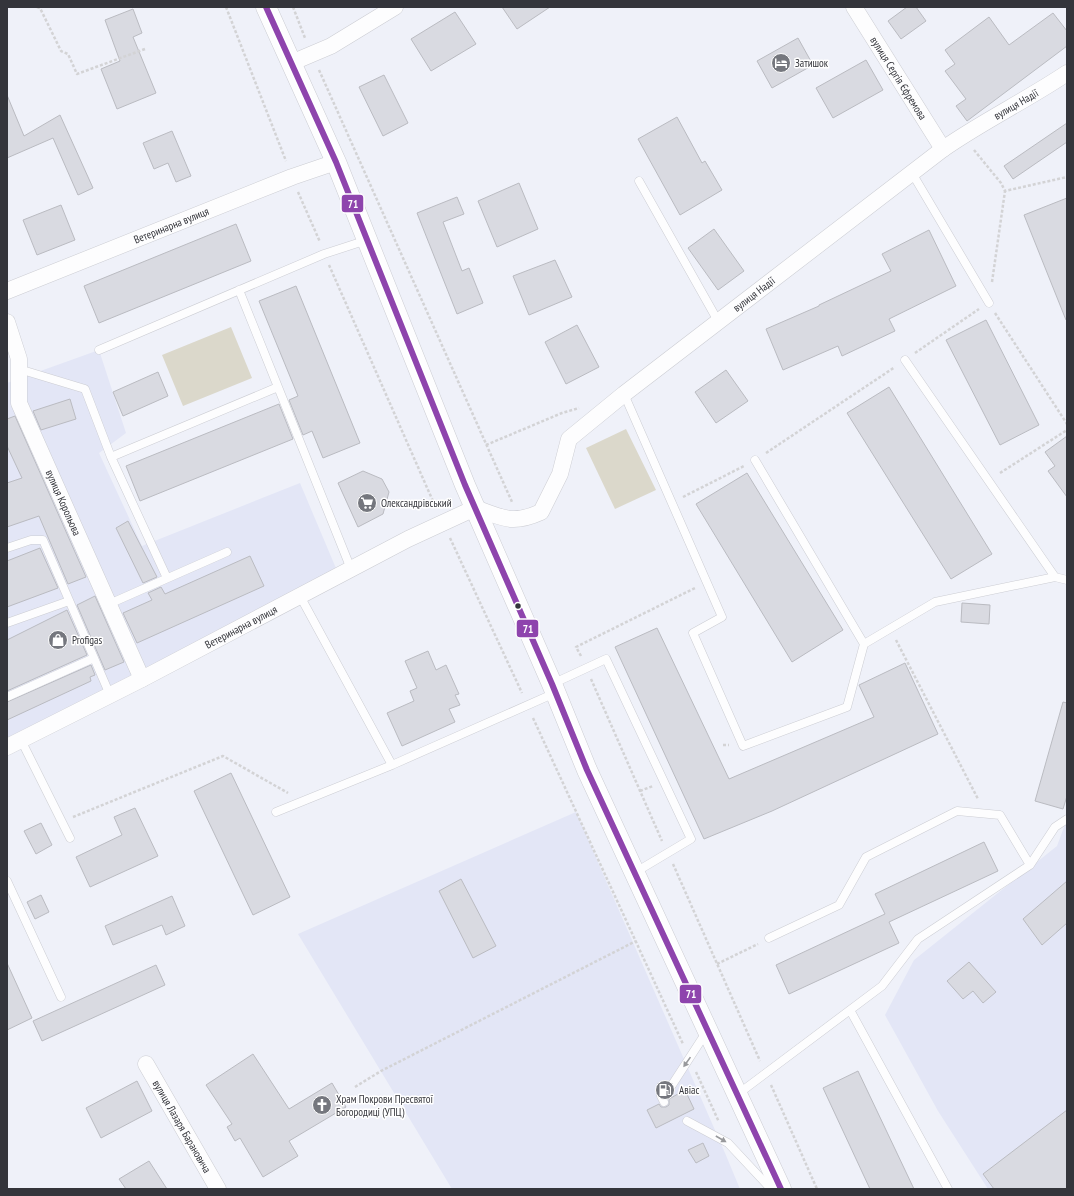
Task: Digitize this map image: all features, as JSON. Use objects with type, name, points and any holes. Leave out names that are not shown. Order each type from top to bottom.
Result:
[{"type":"street","points":[[266,7],[336,162],[475,508],[554,688],[587,770],[781,1189]]},
{"type":"street","points":[[291,62],[331,46],[394,7]]},
{"type":"street","name":"вулиця Сергія Єфремова","points":[[854,7],[943,149]]},
{"type":"street","name":"вулиця Надії","points":[[520,520],[541,512],[560,474],[569,439],[718,321],[943,149],[962,135],[1010,109],[1067,72]]},
{"type":"street","name":"Ветеринарна вулиця","points":[[7,291],[292,177],[336,162]]},
{"type":"street","name":"вулиця Корольова","points":[[7,322],[19,359],[19,402],[142,679]]},
{"type":"street","name":"Ветеринарна вулиця","points":[[14,743],[142,679],[442,522],[475,508]]},
{"type":"street","points":[[475,508],[511,520],[520,520]]},
{"type":"street","name":"вулиця Лазаря Барановича","points":[[146,1064],[218,1189]]},
{"type":"lane","points":[[912,173],[989,303]]},
{"type":"lane","points":[[639,182],[718,321]]},
{"type":"lane","points":[[100,350],[324,254],[367,240]]},
{"type":"lane","points":[[239,290],[351,569]]},
{"type":"lane","points":[[905,360],[1055,577]]},
{"type":"lane","points":[[19,369],[85,389],[111,457],[167,578]]},
{"type":"lane","points":[[111,457],[278,387]]},
{"type":"lane","points":[[624,394],[722,617],[693,633],[744,746],[847,707],[864,644],[935,602],[1055,577],[1067,580]]},
{"type":"lane","points":[[755,460],[864,644]]},
{"type":"lane","points":[[7,548],[31,540],[43,540],[110,695]]},
{"type":"lane","points":[[109,604],[227,552]]},
{"type":"lane","points":[[300,596],[392,765]]},
{"type":"lane","points":[[7,623],[69,601]]},
{"type":"lane","points":[[7,697],[94,658]]},
{"type":"lane","points":[[276,812],[392,765],[527,706],[586,668],[606,659],[691,839],[634,873]]},
{"type":"lane","points":[[14,743],[62,822],[70,838]]},
{"type":"lane","points":[[769,938],[839,905],[866,857],[957,811],[1000,815],[1030,865]]},
{"type":"lane","points":[[738,1094],[882,986],[918,939],[1030,865],[1055,827],[1067,818]]},
{"type":"lane","points":[[7,881],[61,997]]},
{"type":"lane","points":[[850,1010],[948,1189]]},
{"type":"lane","points":[[664,1102],[661,1096],[672,1085],[708,1029]]},
{"type":"lane","points":[[687,1121],[728,1143],[771,1189]]},
{"type":"path","points":[[37,7],[40,8],[61,51],[68,54],[77,74],[145,49]]},
{"type":"path","points":[[226,7],[292,177],[324,254],[442,522],[728,1143]]},
{"type":"path","points":[[293,7],[312,53],[520,520]]},
{"type":"path","points":[[962,135],[1001,183],[1005,191],[1067,177]]},
{"type":"path","points":[[989,303],[1067,424]]},
{"type":"path","points":[[672,502],[755,460],[905,360]]},
{"type":"path","points":[[486,445],[562,413],[585,406]]},
{"type":"path","points":[[988,481],[1067,430]]},
{"type":"path","points":[[706,583],[576,647],[817,1189]]},
{"type":"path","points":[[890,629],[986,814]]},
{"type":"path","points":[[62,822],[223,756],[302,801]]},
{"type":"path","points":[[717,964],[769,938]]},
{"type":"path","points":[[355,1088],[388,1068],[636,941]]},
{"type":"shaded area","points":[[231,327],[252,378],[183,406],[162,355]]},
{"type":"shaded area","points":[[99,350],[126,433],[99,453],[142,546],[300,483],[338,573],[7,741],[7,383]]},
{"type":"shaded area","points":[[626,429],[656,490],[615,509],[586,448]]},
{"type":"shaded area","points":[[576,812],[740,1189],[452,1189],[298,934]]},
{"type":"shaded area","points":[[1067,819],[1067,1189],[988,1189],[938,1111],[885,1015],[914,960],[1057,846]]},
{"type":"building","points":[[502,7],[550,7],[517,29]]},
{"type":"building","points":[[907,7],[916,7],[926,21],[901,39],[888,21]]},
{"type":"building","points":[[133,9],[142,33],[133,37],[156,93],[117,109],[101,69],[120,61],[105,20]]},
{"type":"building","points":[[455,12],[476,44],[431,71],[411,39]]},
{"type":"building","points":[[1053,13],[1067,31],[1067,46],[967,121],[956,106],[966,99],[945,71],[955,64],[945,50],[989,17],[1009,45]]},
{"type":"building","points":[[798,38],[813,65],[772,88],[757,61]]},
{"type":"building","points":[[866,60],[883,90],[833,118],[816,88]]},
{"type":"building","points":[[384,75],[408,123],[383,136],[359,87]]},
{"type":"building","points":[[7,95],[24,136],[60,115],[93,188],[78,195],[53,138],[7,158]]},
{"type":"building","points":[[677,117],[702,163],[705,161],[722,190],[680,215],[638,139]]},
{"type":"building","points":[[1067,123],[1067,142],[1013,179],[1004,166]]},
{"type":"building","points":[[172,131],[191,176],[176,182],[168,163],[154,169],[143,143]]},
{"type":"building","points":[[519,183],[538,229],[497,247],[478,201]]},
{"type":"building","points":[[457,197],[464,214],[443,222],[462,271],[469,268],[483,303],[457,314],[417,213]]},
{"type":"building","points":[[1067,198],[1067,320],[1066,320],[1024,215]]},
{"type":"building","points":[[61,205],[75,240],[37,255],[23,220]]},
{"type":"building","points":[[236,224],[251,261],[99,323],[84,286]]},
{"type":"building","points":[[714,229],[744,271],[718,290],[688,248]]},
{"type":"building","points":[[929,230],[956,286],[889,319],[895,331],[842,356],[838,346],[783,370],[766,329],[819,306],[891,271],[882,254]]},
{"type":"building","points":[[555,260],[572,297],[529,315],[513,276]]},
{"type":"building","points":[[296,286],[360,443],[323,458],[312,431],[303,435],[289,400],[298,396],[259,301]]},
{"type":"building","points":[[986,320],[1039,425],[1000,445],[946,340]]},
{"type":"building","points":[[577,325],[599,367],[566,384],[545,342]]},
{"type":"building","points":[[726,370],[748,401],[716,423],[695,392]]},
{"type":"building","points":[[158,372],[168,396],[123,416],[113,392]]},
{"type":"building","points":[[889,387],[992,554],[951,579],[847,413]]},
{"type":"building","points":[[70,399],[76,419],[41,430],[33,411]]},
{"type":"building","points":[[279,404],[293,439],[140,501],[126,466]]},
{"type":"building","points":[[15,416],[86,577],[68,584],[39,516],[7,527],[7,483],[22,478],[7,446],[7,419]]},
{"type":"building","points":[[1067,436],[1067,497],[1048,471],[1055,466],[1045,452]]},
{"type":"building","name":"Олександрівський","points":[[363,471],[382,479],[389,492],[383,514],[358,527],[338,483]]},
{"type":"building","points":[[747,473],[843,630],[792,662],[696,504]]},
{"type":"building","points":[[128,521],[157,577],[143,583],[116,528]]},
{"type":"building","points":[[40,548],[58,588],[7,607],[7,561]]},
{"type":"building","points":[[250,556],[264,586],[137,643],[123,613],[152,600],[148,593],[161,587],[165,594]]},
{"type":"building","points":[[95,596],[124,662],[105,670],[77,605]]},
{"type":"building","points":[[962,603],[990,605],[989,624],[961,622]]},
{"type":"building","points":[[67,610],[87,655],[7,691],[7,640]]},
{"type":"building","points":[[657,628],[729,779],[874,717],[859,685],[905,663],[938,734],[772,811],[704,839],[615,647]]},
{"type":"building","points":[[428,651],[436,670],[446,665],[459,694],[455,695],[460,705],[449,709],[455,722],[402,746],[387,713],[414,701],[410,691],[417,688],[405,661]]},
{"type":"building","points":[[91,665],[95,675],[90,677],[91,681],[7,720],[7,702]]},
{"type":"building","points":[[1063,702],[1067,703],[1067,796],[1063,809],[1035,801]]},
{"type":"building","points":[[231,773],[290,897],[253,915],[194,791]]},
{"type":"building","points":[[135,808],[158,856],[90,887],[76,857],[122,835],[114,817]]},
{"type":"building","points":[[41,823],[52,845],[36,854],[24,831]]},
{"type":"building","points":[[984,842],[998,871],[889,922],[899,943],[789,994],[776,965],[885,914],[875,894]]},
{"type":"building","points":[[461,879],[496,946],[473,958],[439,891]]},
{"type":"building","points":[[1067,881],[1067,923],[1042,945],[1023,919]]},
{"type":"building","points":[[41,895],[49,912],[35,919],[27,902]]},
{"type":"building","points":[[172,896],[185,926],[166,935],[162,925],[113,945],[105,926]]},
{"type":"building","points":[[969,962],[996,992],[983,1003],[973,991],[963,999],[947,981]]},
{"type":"building","points":[[7,963],[32,1018],[7,1030]]},
{"type":"building","points":[[156,965],[165,985],[42,1041],[33,1021]]},
{"type":"building","points":[[253,1054],[289,1109],[332,1083],[346,1107],[289,1141],[298,1156],[263,1177],[240,1138],[235,1141],[227,1127],[232,1124],[206,1085]]},
{"type":"building","points":[[858,1071],[914,1189],[870,1189],[823,1088]]},
{"type":"building","points":[[137,1081],[152,1111],[101,1138],[86,1108]]},
{"type":"building","points":[[685,1090],[694,1109],[656,1128],[647,1110],[659,1104],[661,1107],[666,1107],[669,1105],[669,1099]]},
{"type":"building","points":[[1067,1110],[1067,1189],[994,1189],[983,1174]]},
{"type":"building","points":[[703,1143],[709,1156],[696,1163],[688,1150]]},
{"type":"building","points":[[149,1161],[167,1189],[126,1189],[119,1179]]},
{"type":"transit line","name":"71","points":[[266,7],[336,162],[465,485],[552,684],[587,770],[781,1189]]},
{"type":"place","name":"Затишок","points":[[781,63]]},
{"type":"place","name":"Олександрівський","points":[[367,503]]},
{"type":"place","name":"Profigas","points":[[58,640]]},
{"type":"place","name":"Авіас","points":[[665,1090]]},
{"type":"place","name":"Храм Покрови Пресвятої Богородиці (УПЦ)","points":[[322,1105]]}]
